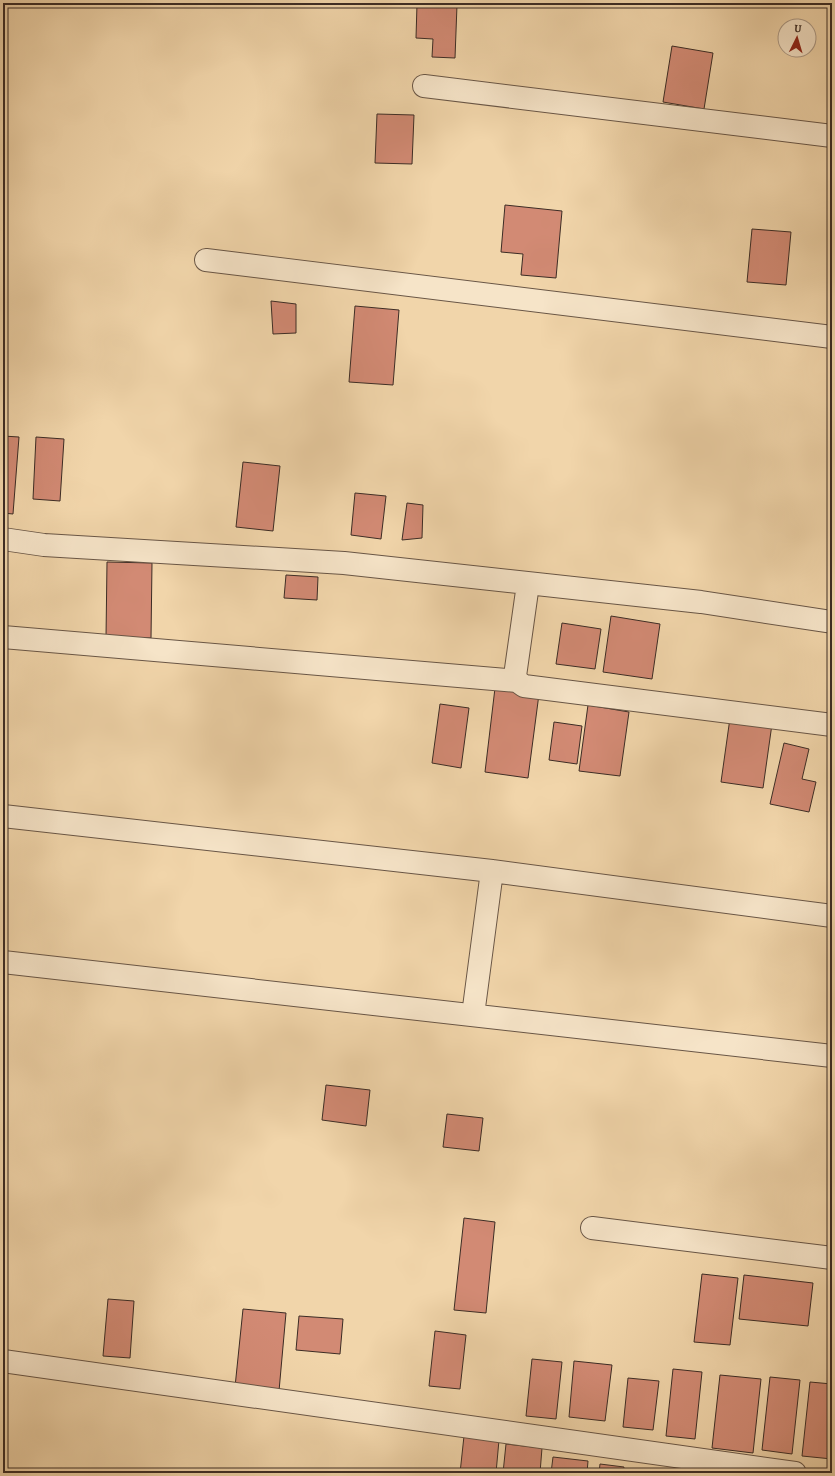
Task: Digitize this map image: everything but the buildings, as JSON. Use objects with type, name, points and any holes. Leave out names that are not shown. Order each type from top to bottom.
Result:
[{"type":"street","points":[[424,86],[832,136]]},
{"type":"street","points":[[206,260],[832,337]]},
{"type":"street","points":[[3,539],[44,545],[344,562],[528,584],[702,602],[832,622]]},
{"type":"street","points":[[517,681],[515,676],[528,584]]},
{"type":"street","points":[[3,637],[517,681],[524,686],[537,688],[832,725]]},
{"type":"street","points":[[3,816],[492,871],[832,916]]},
{"type":"street","points":[[473,1015],[492,871]]},
{"type":"street","points":[[3,962],[832,1056]]},
{"type":"street","points":[[592,1228],[832,1258]]},
{"type":"street","points":[[3,1361],[795,1473]]}]
